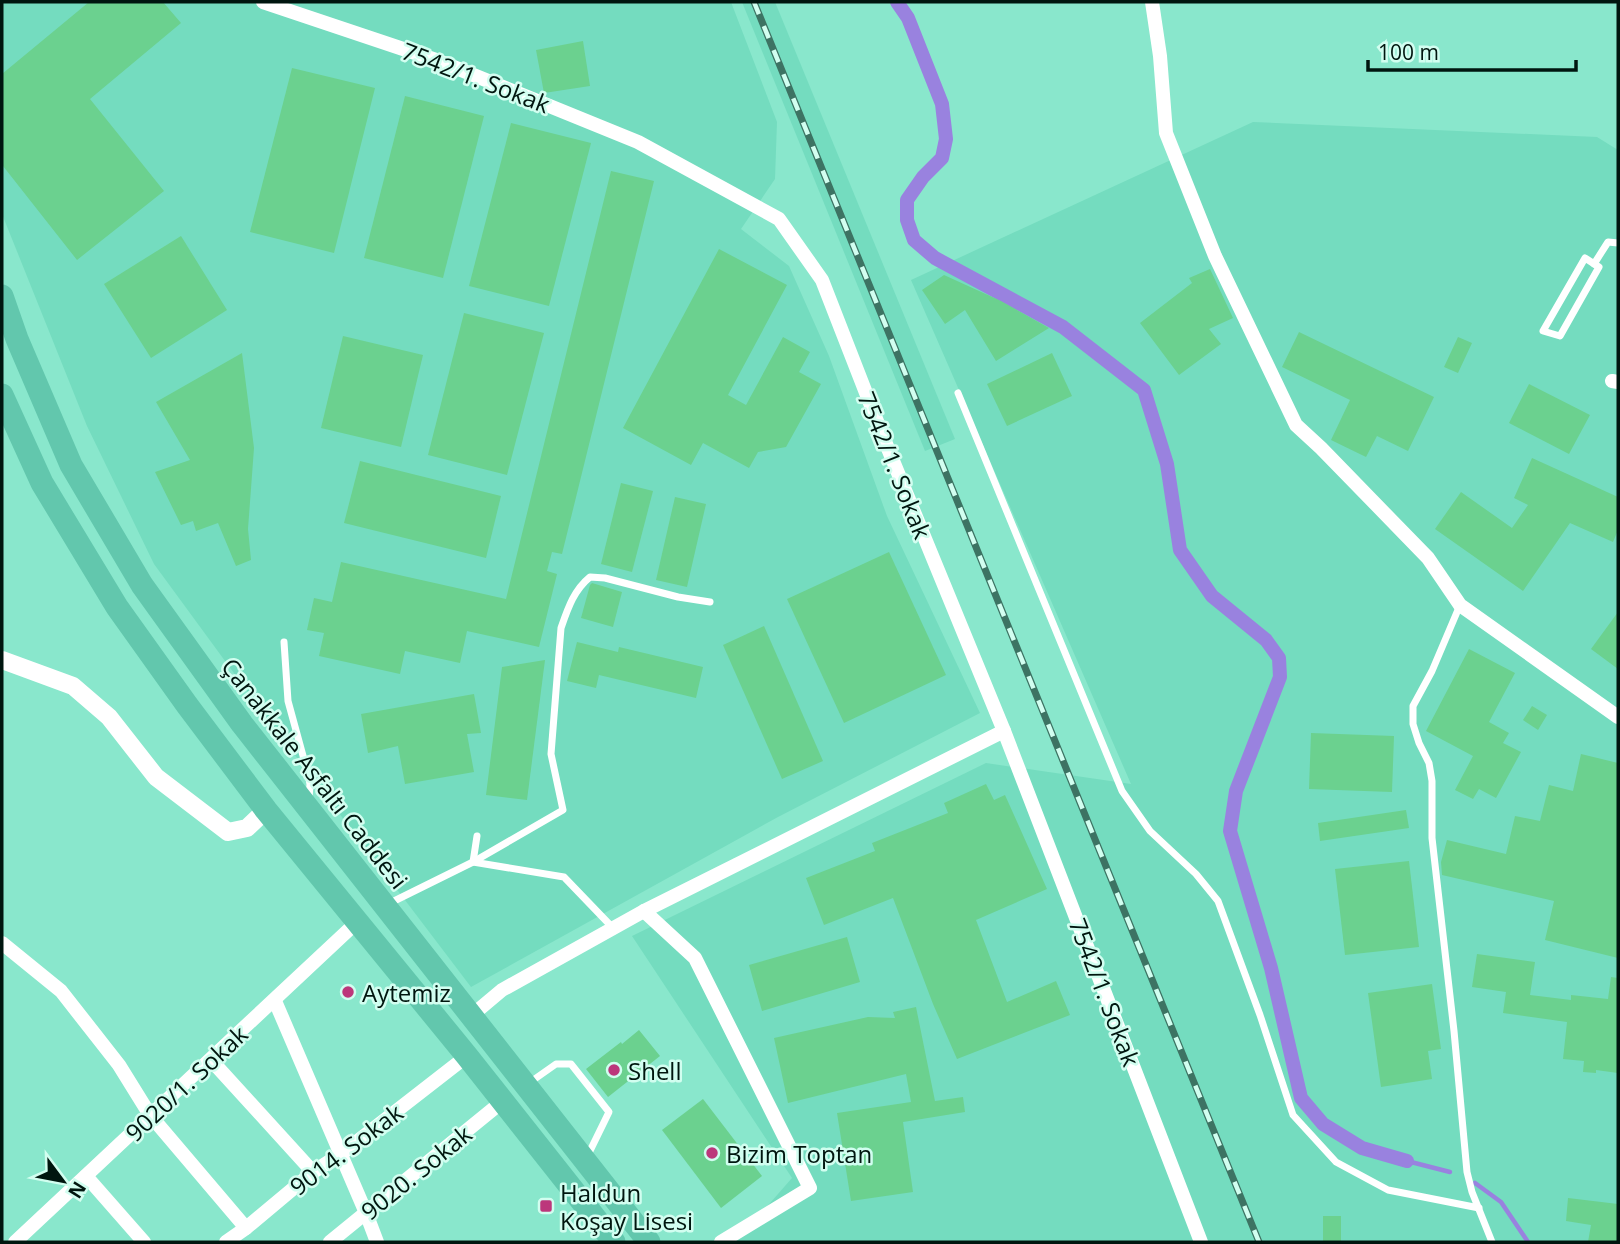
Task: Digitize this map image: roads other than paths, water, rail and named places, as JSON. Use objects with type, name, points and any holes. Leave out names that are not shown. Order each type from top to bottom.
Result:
[{"type":"highway","name":"Çanakkale Asfaltı Caddesi","points":[[2,296],[17,339],[71,464],[142,585],[242,724],[649,1242]]},
{"type":"highway","points":[[2,395],[42,483],[117,607],[265,810],[467,1056],[614,1242]]},
{"type":"street","name":"7542/1. Sokak","points":[[263,2],[439,61],[638,142],[779,219],[821,280],[1004,731],[1201,1242]]},
{"type":"street","points":[[1152,2],[1160,55],[1166,133],[1215,256],[1296,425],[1428,558],[1460,605],[1618,717]]},
{"type":"street","points":[[2,660],[73,686],[109,717],[156,777],[228,832],[247,828],[265,810]]},
{"type":"street","points":[[471,1016],[502,990],[644,911],[1004,731]]},
{"type":"street","points":[[644,911],[695,958],[810,1188],[721,1242]]},
{"type":"street","name":"9020/1. Sokak","points":[[22,1240],[150,1115],[357,922]]},
{"type":"street","points":[[2,943],[61,990],[119,1065],[150,1115],[246,1228]]},
{"type":"street","points":[[275,1001],[377,1242]]},
{"type":"street","name":"9014. Sokak","points":[[226,1242],[313,1172],[341,1154],[467,1056]]},
{"type":"street","points":[[211,1060],[313,1172]]},
{"type":"street","name":"9020. Sokak","points":[[330,1242],[503,1101]]},
{"type":"street","points":[[86,1176],[144,1242]]},
{"type":"lane","points":[[1594,264],[1608,242],[1618,243]]},
{"type":"lane","points":[[1585,257],[1594,264],[1599,267],[1560,336],[1543,331],[1585,257]]},
{"type":"lane","points":[[958,393],[1122,791],[1150,831],[1196,874],[1218,901],[1261,1015],[1293,1115],[1336,1162],[1388,1190],[1479,1208]]},
{"type":"lane","points":[[384,906],[473,862],[563,810],[551,754],[561,628],[580,585],[590,577],[605,578],[678,597],[710,602]]},
{"type":"lane","points":[[1460,605],[1432,671],[1413,706],[1413,724],[1429,763],[1432,781],[1432,838],[1467,1172],[1485,1229],[1492,1242]]},
{"type":"lane","points":[[284,642],[288,701],[310,784],[307,807]]},
{"type":"lane","points":[[473,862],[477,836]]},
{"type":"lane","points":[[473,862],[564,877],[614,928]]},
{"type":"lane","points":[[525,1085],[556,1064],[571,1064],[609,1112],[585,1161]]},
{"type":"waterway","points":[[897,2],[908,18],[942,104],[946,139],[942,158],[923,177],[907,200],[907,220],[914,240],[935,258],[1063,327],[1144,390],[1167,464],[1180,550],[1212,596],[1266,640],[1279,658],[1280,677],[1236,791],[1230,831],[1271,968],[1301,1098],[1323,1124],[1362,1148],[1407,1161]]},
{"type":"waterway","points":[[1407,1161],[1450,1172]]},
{"type":"waterway","points":[[1475,1183],[1501,1202],[1528,1242]]},
{"type":"railway","points":[[754,2],[1259,1242]]},
{"type":"place","name":"Aytemiz","points":[[348,992]]},
{"type":"place","name":"Shell","points":[[614,1070]]},
{"type":"place","name":"Bizim Toptan","points":[[712,1153]]},
{"type":"place","name":"Haldun Koşay Lisesi","points":[[546,1206]]}]
